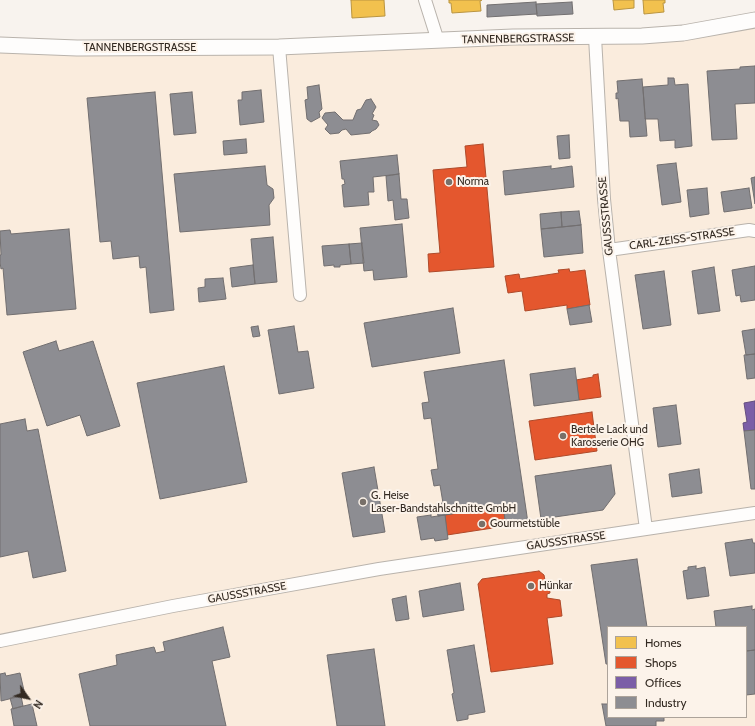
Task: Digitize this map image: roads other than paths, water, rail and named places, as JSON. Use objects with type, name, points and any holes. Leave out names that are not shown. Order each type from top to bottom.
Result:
[{"type":"street","points":[[425,0],[438,41]]},
{"type":"street","name":"TANNENBERGSTRASSE","points":[[0,45],[77,48],[279,47],[513,37],[595,38],[683,33],[755,20]]},
{"type":"street","name":"GAUSSSTRASSE","points":[[0,641],[173,606],[379,569],[646,529],[609,250],[604,199],[595,38]]},
{"type":"street","points":[[279,47],[300,295]]},
{"type":"street","name":"CARL-ZEISS-STRASSE","points":[[609,250],[749,230],[755,232]]},
{"type":"street","points":[[646,529],[755,513]]},
{"type":"place","name":"Norma","points":[[449,182]]},
{"type":"place","name":"Bertele Lack und Karosserie OHG","points":[[563,436]]},
{"type":"place","name":"G. Heise Laser-Bandstahlschnitte GmbH","points":[[363,502]]},
{"type":"place","name":"Gourmetstüble","points":[[482,524]]},
{"type":"place","name":"Hünkar","points":[[531,586]]}]
